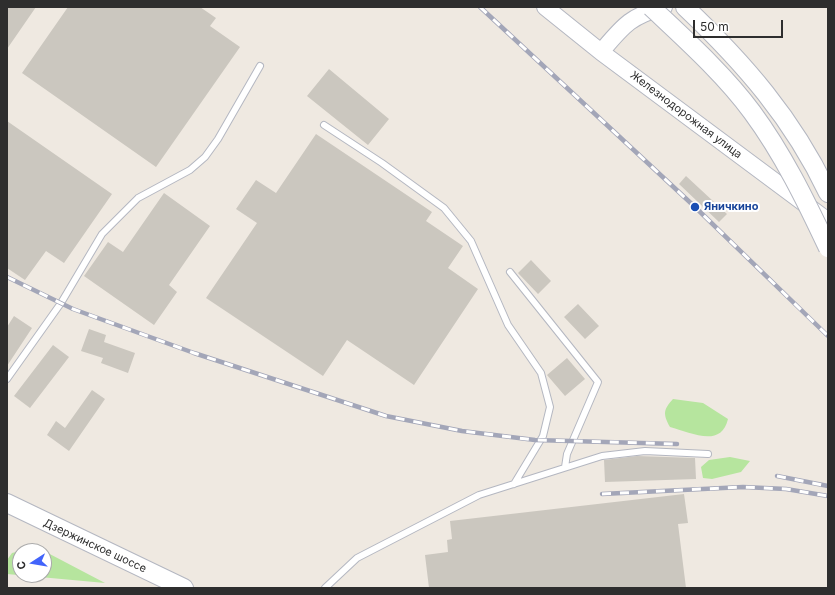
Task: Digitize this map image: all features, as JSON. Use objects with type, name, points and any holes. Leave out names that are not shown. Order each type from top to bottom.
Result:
[{"type":"main road","points":[[651,7],[715,70],[752,112],[792,176],[828,248]]},
{"type":"main road","points":[[685,7],[732,54],[770,98],[802,146],[828,193]]},
{"type":"main road","name":"Дзержинское шоссе","points":[[7,503],[184,588]]},
{"type":"street","name":"Железнодорожная улица","points":[[545,7],[601,52],[828,221]]},
{"type":"street","points":[[601,52],[630,20],[647,11],[664,7]]},
{"type":"lane","points":[[7,379],[61,303],[102,234],[138,198],[190,170],[205,157],[218,139],[260,66]]},
{"type":"lane","points":[[324,125],[382,163],[444,208],[471,241],[508,325],[542,373],[550,406],[543,436],[514,484]]},
{"type":"lane","points":[[510,272],[598,382],[567,454],[565,467]]},
{"type":"lane","points":[[325,588],[357,558],[479,495],[602,456],[645,451],[708,454]]},
{"type":"green space","points":[[673,399],[703,403],[728,419],[724,428],[719,434],[704,436],[695,435],[670,427],[666,419],[665,412],[667,406]]},
{"type":"green space","points":[[730,457],[750,461],[741,472],[712,479],[703,478],[701,467],[709,460]]},
{"type":"green space","points":[[12,553],[12,574],[7,574],[7,560]]},
{"type":"green space","points":[[52,555],[105,583],[52,578]]},
{"type":"building","points":[[7,7],[36,7],[7,49]]},
{"type":"building","points":[[68,7],[200,7],[216,18],[210,26],[240,47],[156,167],[22,73]]},
{"type":"building","points":[[329,69],[389,119],[368,145],[307,96]]},
{"type":"building","points":[[7,121],[112,194],[64,263],[46,251],[25,280],[7,268]]},
{"type":"building","points":[[316,134],[432,212],[426,221],[463,246],[448,268],[478,289],[414,385],[347,340],[323,376],[206,298],[257,223],[236,209],[256,180],[276,193]]},
{"type":"building","points":[[686,176],[727,214],[719,222],[679,184]]},
{"type":"building","points":[[164,193],[210,226],[169,285],[177,292],[154,325],[84,276],[108,242],[123,252]]},
{"type":"building","points":[[531,260],[551,281],[538,294],[518,273]]},
{"type":"building","points":[[578,304],[599,326],[585,339],[564,317]]},
{"type":"building","points":[[14,316],[32,328],[7,366],[7,327]]},
{"type":"building","points":[[89,329],[106,335],[104,342],[135,353],[128,373],[101,363],[103,358],[81,351]]},
{"type":"building","points":[[53,345],[69,357],[30,408],[14,396]]},
{"type":"building","points":[[567,358],[585,379],[565,396],[547,375]]},
{"type":"building","points":[[92,390],[105,399],[69,451],[47,435],[56,421],[65,428]]},
{"type":"building","points":[[637,456],[695,458],[696,479],[605,482],[604,460]]},
{"type":"building","points":[[684,494],[688,523],[678,524],[686,588],[429,588],[425,555],[448,552],[447,540],[452,539],[450,521]]},
{"type":"railway","points":[[480,7],[695,207],[828,336]]},
{"type":"railway","points":[[7,277],[73,309],[194,353],[386,416],[462,431],[535,440],[677,444]]},
{"type":"railway","points":[[777,476],[828,486]]},
{"type":"railway","points":[[602,494],[743,487],[786,489],[828,496]]},
{"type":"place","name":"Яничкино","points":[[695,207]]}]
